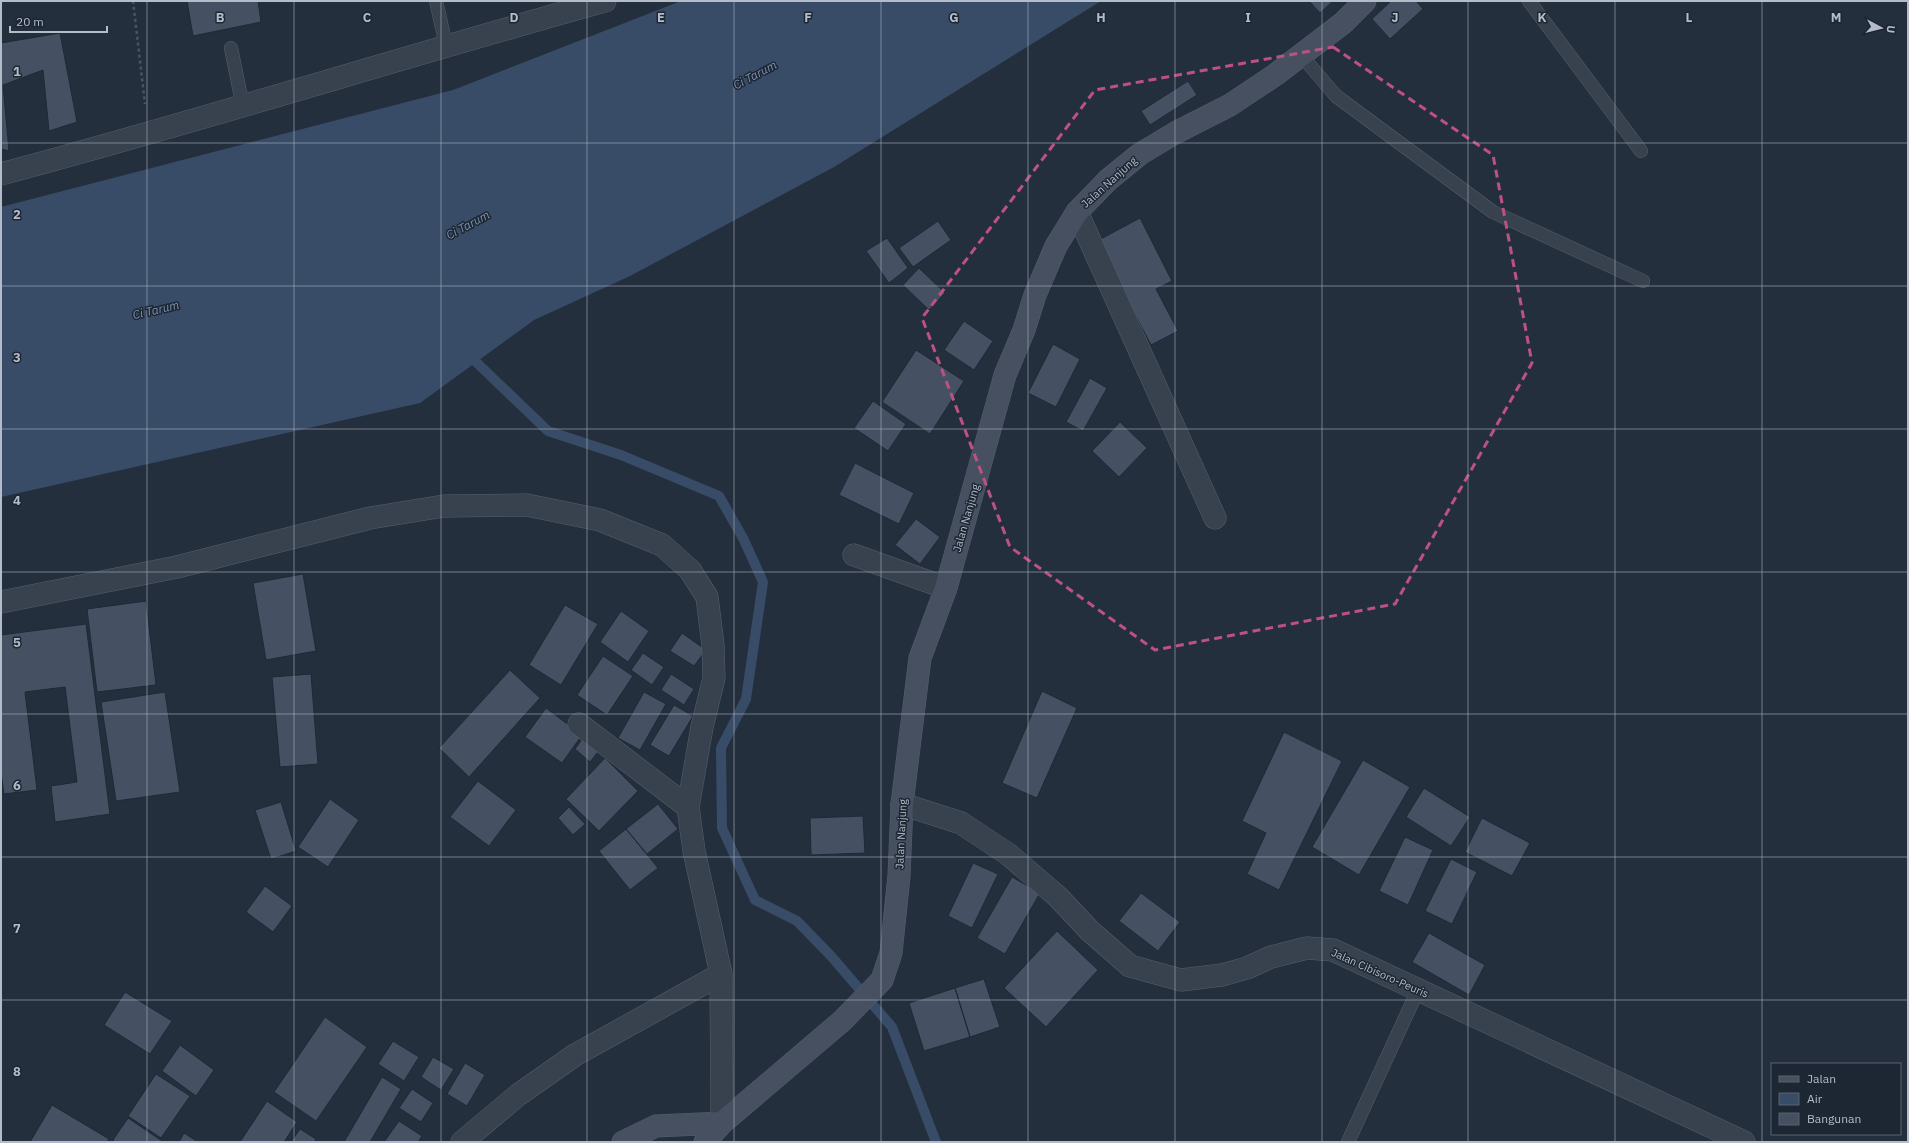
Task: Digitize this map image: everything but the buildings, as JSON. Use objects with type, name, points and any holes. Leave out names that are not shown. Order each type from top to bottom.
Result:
[{"type":"main road","name":"Jalan Nanjung","points":[[705,1142],[720,1132],[842,1021],[882,980],[891,954],[899,876],[902,804],[920,658],[946,588],[1005,375],[1024,330],[1035,295],[1056,246],[1077,212],[1108,180],[1140,154],[1176,133],[1230,105],[1275,75],[1343,23],[1365,1]]},
{"type":"main road","points":[[623,1142],[656,1126],[720,1132]]},
{"type":"street","points":[[1,174],[148,134],[446,45],[605,1]]},
{"type":"street","points":[[1077,212],[1215,518]]},
{"type":"street","points":[[1,602],[177,567],[370,518],[444,506],[527,505],[600,520],[662,545],[690,570],[707,597],[713,645],[714,678],[702,727],[688,807],[694,851],[721,974],[720,1132]]},
{"type":"street","points":[[854,555],[946,588]]},
{"type":"street","points":[[579,724],[688,807]]},
{"type":"street","name":"Jalan Cibisoro-Peuris","points":[[902,804],[961,823],[1008,854],[1058,897],[1090,931],[1130,966],[1181,980],[1222,975],[1247,968],[1271,957],[1307,948],[1333,950],[1744,1142]]},
{"type":"street","points":[[462,1142],[518,1095],[575,1054],[721,974]]},
{"type":"lane","points":[[436,1],[446,45]]},
{"type":"lane","points":[[1529,1],[1641,151]]},
{"type":"lane","points":[[231,48],[243,106]]},
{"type":"lane","points":[[1301,55],[1336,96],[1493,212],[1643,281]]},
{"type":"lane","points":[[1348,1142],[1418,990]]},
{"type":"path","points":[[134,1],[148,134]]},
{"type":"highlighted area","points":[[1333,47],[1493,155],[1532,363],[1395,604],[1155,650],[1010,547],[922,318],[1095,90]]},
{"type":"water","name":"Ci Tarum","points":[[681,1],[1101,1],[834,167],[630,276],[534,320],[420,403],[1,497],[1,207],[453,90]]},
{"type":"waterway","points":[[471,349],[476,362],[548,431],[621,455],[719,496],[743,538],[763,582],[746,699],[721,748],[722,828],[755,900],[797,921],[831,956],[892,1027],[936,1142]]}]
